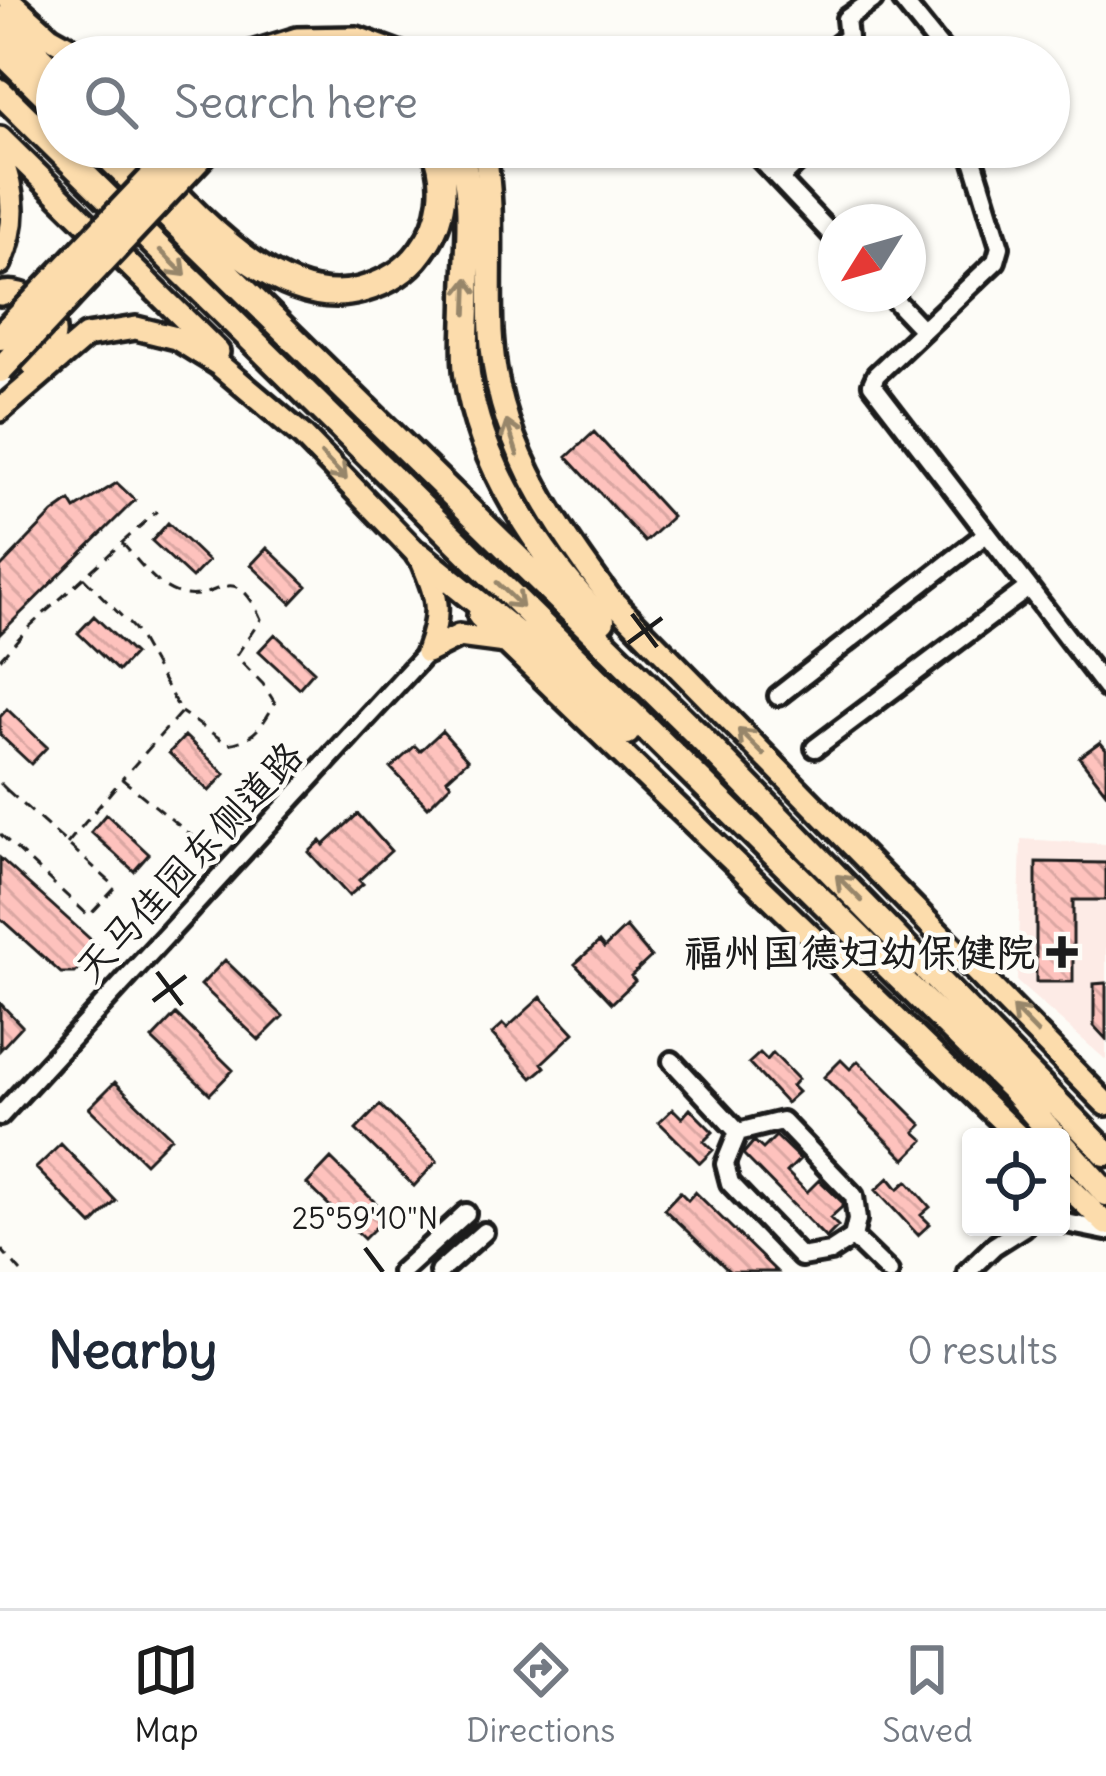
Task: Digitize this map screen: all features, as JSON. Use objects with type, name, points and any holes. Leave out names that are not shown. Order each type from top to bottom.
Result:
[{"type":"highway","points":[[5,29],[36,56]]},
{"type":"highway","points":[[5,29],[36,75]]},
{"type":"highway","points":[[0,92],[36,127]]},
{"type":"highway","points":[[77,168],[1046,1128]]},
{"type":"highway","points":[[120,168],[659,690]]},
{"type":"highway","points":[[152,168],[243,256],[299,287],[350,293],[389,280],[429,240],[440,212],[440,168]]},
{"type":"highway","points":[[0,315],[158,168]]},
{"type":"highway","points":[[0,338],[160,168]]},
{"type":"highway","points":[[0,370],[190,168]]},
{"type":"highway","points":[[465,168],[472,224],[466,372],[478,425],[498,474],[531,526],[582,599],[694,732],[1106,1153]]},
{"type":"highway","points":[[419,555],[930,1009]]},
{"type":"highway","points":[[1070,1153],[1106,1193]]},
{"type":"main road","points":[[9,0],[49,36]]},
{"type":"main road","points":[[0,138],[419,555],[438,598],[427,652]]},
{"type":"main road","points":[[0,157],[13,202],[13,223],[0,263]]},
{"type":"main road","points":[[488,168],[495,383],[517,454],[555,524],[630,619]]},
{"type":"main road","points":[[0,294],[10,291],[29,297],[54,325],[50,347],[0,401]]},
{"type":"main road","points":[[0,410],[86,336],[136,328],[176,338],[197,350],[303,436]]},
{"type":"main road","points":[[531,526],[630,619],[1106,1104]]},
{"type":"main road","points":[[427,652],[459,636],[514,640],[637,770],[1007,1128]]},
{"type":"main road","points":[[1070,1189],[1106,1227]]},
{"type":"street","points":[[848,36],[846,19],[873,0]]},
{"type":"street","points":[[902,0],[931,36]]},
{"type":"street","points":[[769,168],[818,219]]},
{"type":"street","points":[[780,179],[791,168]]},
{"type":"street","points":[[976,168],[1000,247],[996,261],[875,375],[872,384],[1106,688]]},
{"type":"street","points":[[906,312],[923,330]]},
{"type":"street","points":[[778,695],[986,534]]},
{"type":"street","points":[[815,748],[1028,588]]},
{"type":"street","name":"天马佳园东侧道路","points":[[0,1116],[427,652]]},
{"type":"street","points":[[672,1061],[738,1132]]},
{"type":"street","points":[[782,1121],[854,1196],[853,1237],[830,1252],[801,1257],[730,1183],[724,1164],[738,1132],[782,1121]]},
{"type":"street","points":[[401,1272],[466,1213]]},
{"type":"street","points":[[1070,1223],[1106,1227]]},
{"type":"street","points":[[439,1272],[484,1232]]},
{"type":"street","points":[[994,1246],[999,1236]]},
{"type":"street","points":[[967,1272],[1010,1236]]},
{"type":"street","points":[[853,1237],[889,1272]]},
{"type":"path","points":[[0,659],[157,511]]},
{"type":"path","points":[[84,578],[134,629],[181,712],[228,744],[248,740],[274,704],[263,684],[236,656],[261,619],[253,602],[238,587],[221,586],[196,596],[169,589],[122,543]]},
{"type":"path","points":[[67,844],[181,712]]},
{"type":"path","points":[[122,779],[230,866]]},
{"type":"path","points":[[0,783],[116,886],[89,916],[0,834]]},
{"type":"path","points":[[0,797],[7,790]]},
{"type":"path","points":[[0,1248],[21,1272]]},
{"type":"shaded area","name":"福州国德妇幼保健院","points":[[1021,839],[1106,844],[1106,1060],[1017,982]]},
{"type":"building","points":[[594,432],[672,517],[645,542],[567,457]]},
{"type":"building","points":[[117,483],[135,500],[0,634],[0,568],[53,513],[70,501],[75,509]]},
{"type":"building","points":[[168,523],[208,561],[192,578],[152,541]]},
{"type":"building","points":[[267,548],[307,586],[291,603],[251,565]]},
{"type":"building","points":[[94,616],[134,654],[118,671],[78,633]]},
{"type":"building","points":[[275,634],[314,671],[299,688],[259,651]]},
{"type":"building","points":[[7,709],[47,747],[31,764],[0,735],[0,717]]},
{"type":"building","points":[[442,731],[468,760],[447,779],[451,784],[428,807],[391,768],[415,746],[420,751]]},
{"type":"building","points":[[185,736],[225,774],[209,791],[169,753]]},
{"type":"building","points":[[1100,742],[1106,749],[1106,792],[1079,757]]},
{"type":"building","points":[[106,814],[149,854],[134,871],[91,832]]},
{"type":"building","points":[[358,814],[391,851],[359,880],[363,884],[349,896],[309,852],[321,841],[324,845]]},
{"type":"building","points":[[0,858],[99,947],[75,973],[61,973],[0,918]]},
{"type":"building","points":[[1036,862],[1106,863],[1106,900],[1073,900],[1073,982],[1036,982]]},
{"type":"building","points":[[626,927],[651,957],[612,1003],[575,964],[599,942],[604,948]]},
{"type":"building","points":[[225,960],[283,1016],[259,1040],[201,985]]},
{"type":"building","points":[[1106,983],[1106,1039],[1094,1026],[1094,984]]},
{"type":"building","points":[[541,997],[574,1033],[532,1078],[492,1034],[503,1024],[507,1028]]},
{"type":"building","points":[[0,1003],[22,1026],[0,1050]]},
{"type":"building","points":[[176,1014],[233,1070],[210,1094],[152,1039]]},
{"type":"building","points":[[760,1053],[767,1060],[773,1053],[798,1079],[792,1086],[798,1092],[786,1103],[749,1063]]},
{"type":"building","points":[[841,1060],[850,1069],[858,1061],[922,1125],[915,1132],[924,1140],[905,1159],[824,1077]]},
{"type":"building","points":[[115,1082],[171,1137],[145,1163],[89,1108]]},
{"type":"building","points":[[380,1105],[437,1161],[414,1186],[356,1130]]},
{"type":"building","points":[[673,1109],[682,1118],[690,1109],[713,1132],[704,1141],[713,1150],[700,1163],[659,1122]]},
{"type":"building","points":[[776,1136],[800,1159],[787,1172],[807,1192],[819,1180],[842,1202],[830,1218],[838,1226],[826,1238],[743,1154],[754,1141],[763,1149]]},
{"type":"building","points":[[61,1144],[116,1201],[92,1225],[36,1168]]},
{"type":"building","points":[[331,1159],[388,1215],[364,1239],[307,1184]]},
{"type":"building","points":[[889,1178],[898,1189],[907,1181],[930,1207],[921,1215],[930,1224],[918,1235],[876,1190]]},
{"type":"building","points":[[680,1192],[688,1200],[695,1192],[777,1272],[730,1272],[664,1209]]},
{"type":"place","name":"福州国德妇幼保健院","points":[[1062,952]]}]
